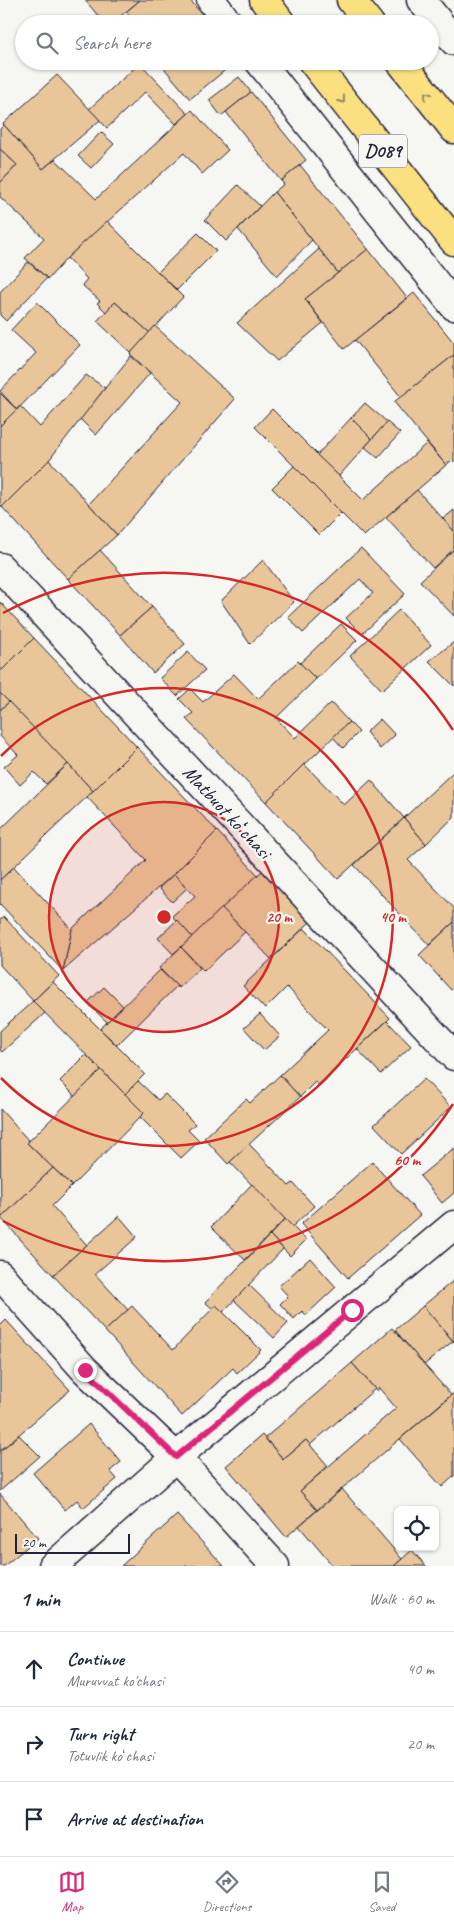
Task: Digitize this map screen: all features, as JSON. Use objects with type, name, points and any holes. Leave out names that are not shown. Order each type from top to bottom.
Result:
[{"type":"main road","points":[[264,0],[275,15]]},
{"type":"main road","points":[[351,0],[363,15]]},
{"type":"main road","name":"D089","points":[[319,70],[454,241]]},
{"type":"main road","points":[[407,70],[454,129]]},
{"type":"street","points":[[211,0],[222,15]]},
{"type":"street","points":[[421,0],[433,15]]},
{"type":"street","points":[[439,22],[454,41]]},
{"type":"street","points":[[265,70],[454,306]]},
{"type":"street","name":"Matbuot koʻchasi","points":[[0,567],[454,1056]]},
{"type":"street","points":[[53,1566],[176,1457],[454,1225]]},
{"type":"street","points":[[0,1275],[85,1370],[176,1457],[275,1566]]},
{"type":"building","points":[[85,0],[140,0],[122,15],[98,15]]},
{"type":"building","points":[[140,0],[190,0],[202,15],[128,15],[126,12]]},
{"type":"building","points":[[132,70],[147,70],[188,114],[176,124],[145,92],[107,128],[89,109]]},
{"type":"building","points":[[166,70],[225,70],[190,99]]},
{"type":"building","points":[[57,75],[100,120],[43,169],[3,124]]},
{"type":"building","points":[[239,77],[251,92],[221,116],[209,100]]},
{"type":"building","points":[[251,92],[306,160],[281,181],[226,112]]},
{"type":"building","points":[[192,110],[228,150],[202,174],[184,153],[67,258],[48,279],[25,258],[44,238],[0,197],[0,183],[17,165],[0,149],[0,129],[4,125],[43,169],[55,159],[96,199]]},
{"type":"building","points":[[101,132],[114,144],[91,168],[78,156]]},
{"type":"building","points":[[0,149],[17,165],[0,183]]},
{"type":"building","points":[[300,165],[368,249],[338,273],[274,192],[284,184],[281,181]]},
{"type":"building","points":[[238,185],[260,206],[226,241],[205,220]]},
{"type":"building","points":[[274,192],[312,240],[277,276],[238,229]]},
{"type":"building","points":[[107,221],[183,297],[150,333],[115,302],[106,312],[97,303],[100,301],[82,285],[87,279],[67,258]]},
{"type":"building","points":[[198,233],[216,251],[177,290],[158,272]]},
{"type":"building","points":[[319,249],[338,273],[305,299],[323,323],[277,361],[237,323]]},
{"type":"building","points":[[368,249],[407,298],[344,349],[305,299]]},
{"type":"building","points":[[28,262],[47,278],[6,321],[0,315],[0,292]]},
{"type":"building","points":[[414,293],[454,343],[454,355],[401,397],[355,340]]},
{"type":"building","points":[[37,302],[80,345],[17,410],[0,391],[36,353],[11,330]]},
{"type":"building","points":[[115,302],[150,333],[131,353],[97,321]]},
{"type":"building","points":[[155,326],[235,399],[117,535],[89,504],[182,402],[130,354]]},
{"type":"building","points":[[454,355],[454,462],[452,460],[446,465],[394,402]]},
{"type":"building","points":[[131,356],[150,373],[96,435],[80,419]]},
{"type":"building","points":[[86,375],[105,388],[49,460],[2,507],[0,504],[0,426],[20,406],[40,427]]},
{"type":"building","points":[[0,393],[17,410],[0,426]]},
{"type":"building","points":[[365,403],[387,422],[372,439],[351,418]]},
{"type":"building","points":[[272,409],[363,500],[427,443],[446,465],[364,536],[255,427]]},
{"type":"building","points":[[351,418],[372,439],[339,476],[317,455]]},
{"type":"building","points":[[387,422],[400,433],[378,458],[365,447]]},
{"type":"building","points":[[49,460],[117,535],[68,579],[2,507]]},
{"type":"building","points":[[294,466],[341,513],[319,535],[272,488]]},
{"type":"building","points":[[417,490],[454,531],[454,549],[433,568],[386,517]]},
{"type":"building","points":[[454,510],[454,531],[443,519]]},
{"type":"building","points":[[361,548],[405,594],[362,634],[346,618],[373,593],[360,579],[303,633],[288,617]]},
{"type":"building","points":[[454,549],[454,616],[420,581]]},
{"type":"building","points":[[100,550],[152,607],[120,635],[68,579]]},
{"type":"building","points":[[263,560],[294,602],[250,644],[221,601]]},
{"type":"building","points":[[0,602],[34,638],[0,672]]},
{"type":"building","points":[[152,607],[185,644],[153,673],[120,635]]},
{"type":"building","points":[[399,610],[431,645],[382,690],[350,656]]},
{"type":"building","points":[[341,624],[357,640],[316,679],[300,663]]},
{"type":"building","points":[[34,638],[137,747],[93,791],[0,693],[0,672]]},
{"type":"building","points":[[454,642],[454,686],[429,661]]},
{"type":"building","points":[[188,652],[205,670],[177,696],[160,678]]},
{"type":"building","points":[[298,661],[316,679],[276,718],[295,738],[331,703],[349,722],[266,802],[186,719],[193,713],[179,699],[190,689],[203,702],[234,674],[258,699]]},
{"type":"building","points":[[0,693],[9,702],[0,710]]},
{"type":"building","points":[[9,702],[68,764],[46,784],[34,772],[20,785],[4,767],[18,755],[0,736],[0,710]]},
{"type":"building","points":[[380,719],[395,735],[380,749],[366,732]]},
{"type":"building","points":[[349,722],[359,732],[343,748],[333,737]]},
{"type":"building","points":[[137,747],[217,831],[174,874],[63,971],[72,929],[146,860],[87,797]]},
{"type":"building","points":[[68,764],[93,791],[0,880],[0,830]]},
{"type":"building","points":[[304,764],[344,805],[371,780],[404,818],[338,879],[266,802]]},
{"type":"building","points":[[454,771],[454,817],[426,844],[404,818]]},
{"type":"building","points":[[404,818],[426,844],[408,860],[454,908],[454,922],[429,945],[354,865]]},
{"type":"building","points":[[217,831],[258,875],[192,937],[172,916],[195,896],[174,874]]},
{"type":"building","points":[[14,867],[72,929],[63,971],[0,904],[0,880]]},
{"type":"building","points":[[262,871],[277,887],[281,883],[300,903],[296,907],[310,922],[271,959],[222,908]]},
{"type":"building","points":[[174,874],[187,888],[172,902],[159,888]]},
{"type":"building","points":[[222,908],[245,932],[204,971],[181,947]]},
{"type":"building","points":[[4,917],[59,976],[33,1001],[0,965],[0,920]]},
{"type":"building","points":[[177,920],[192,937],[173,954],[158,938]]},
{"type":"building","points":[[454,922],[454,987],[451,990],[419,955]]},
{"type":"building","points":[[304,928],[390,1018],[318,1085],[315,1082],[300,1097],[280,1075],[328,1030],[287,987],[265,1009],[243,986]]},
{"type":"building","points":[[181,947],[200,968],[179,988],[159,968]]},
{"type":"building","points":[[160,970],[177,986],[117,1045],[100,1029]]},
{"type":"building","points":[[53,982],[145,1074],[125,1094],[33,1001]]},
{"type":"building","points":[[104,987],[123,1006],[107,1022],[87,1003]]},
{"type":"building","points":[[33,1001],[45,1013],[2,1052],[0,1050],[0,1031]]},
{"type":"building","points":[[260,1014],[280,1036],[264,1050],[244,1028]]},
{"type":"building","points":[[387,1021],[411,1046],[381,1074],[357,1049]]},
{"type":"building","points":[[86,1055],[101,1070],[75,1096],[60,1081]]},
{"type":"building","points":[[101,1070],[144,1113],[72,1186],[27,1143]]},
{"type":"building","points":[[280,1075],[300,1097],[228,1164],[204,1138],[246,1099],[250,1103]]},
{"type":"building","points":[[424,1079],[451,1107],[401,1154],[374,1125]]},
{"type":"building","points":[[138,1081],[158,1100],[165,1094],[195,1124],[188,1130],[199,1141],[181,1158],[140,1117],[144,1113],[125,1094]]},
{"type":"building","points":[[0,1109],[29,1141],[27,1143],[53,1168],[1,1218]]},
{"type":"building","points":[[249,1144],[289,1186],[293,1183],[314,1206],[292,1227],[230,1162]]},
{"type":"building","points":[[454,1148],[454,1193],[442,1203],[420,1176]]},
{"type":"building","points":[[372,1162],[420,1215],[348,1278],[301,1224]]},
{"type":"building","points":[[53,1168],[72,1186],[52,1206],[87,1245],[53,1275],[1,1218]]},
{"type":"building","points":[[252,1184],[285,1219],[245,1260],[211,1227]]},
{"type":"building","points":[[119,1216],[137,1237],[95,1274],[128,1310],[105,1331],[53,1275]]},
{"type":"building","points":[[285,1219],[306,1240],[290,1256],[270,1235]]},
{"type":"building","points":[[270,1235],[283,1249],[223,1312],[216,1305],[213,1309],[205,1302]]},
{"type":"building","points":[[310,1258],[336,1287],[306,1315],[302,1311],[294,1319],[280,1304],[288,1296],[279,1286]]},
{"type":"building","points":[[454,1280],[454,1342],[423,1306]]},
{"type":"building","points":[[249,1285],[288,1323],[274,1338],[234,1300]]},
{"type":"building","points":[[216,1305],[261,1350],[237,1373],[233,1368],[182,1416],[105,1331],[132,1306],[173,1350]]},
{"type":"building","points":[[423,1306],[453,1341],[424,1365],[395,1330]]},
{"type":"building","points":[[6,1320],[70,1390],[0,1451],[0,1326]]},
{"type":"building","points":[[392,1328],[451,1395],[317,1510],[300,1491],[396,1408],[379,1388],[377,1391],[352,1363]]},
{"type":"building","points":[[352,1363],[375,1389],[310,1445],[306,1440],[283,1459],[265,1438]]},
{"type":"building","points":[[454,1393],[454,1476],[442,1487],[400,1439]]},
{"type":"building","points":[[89,1424],[121,1462],[110,1471],[117,1479],[83,1508],[77,1500],[65,1510],[33,1473]]},
{"type":"building","points":[[19,1435],[40,1456],[0,1491],[0,1451]]},
{"type":"building","points":[[262,1435],[283,1459],[306,1440],[328,1466],[300,1491],[317,1510],[286,1537],[226,1466]]},
{"type":"building","points":[[342,1489],[402,1559],[394,1566],[333,1566],[299,1526]]},
{"type":"building","points":[[0,1494],[38,1538],[4,1566],[0,1566]]},
{"type":"building","points":[[177,1515],[224,1566],[121,1566]]},
{"type":"building","points":[[413,1551],[426,1566],[394,1566]]},
{"type":"route","points":[[85,1370],[176,1457],[352,1310]]}]
